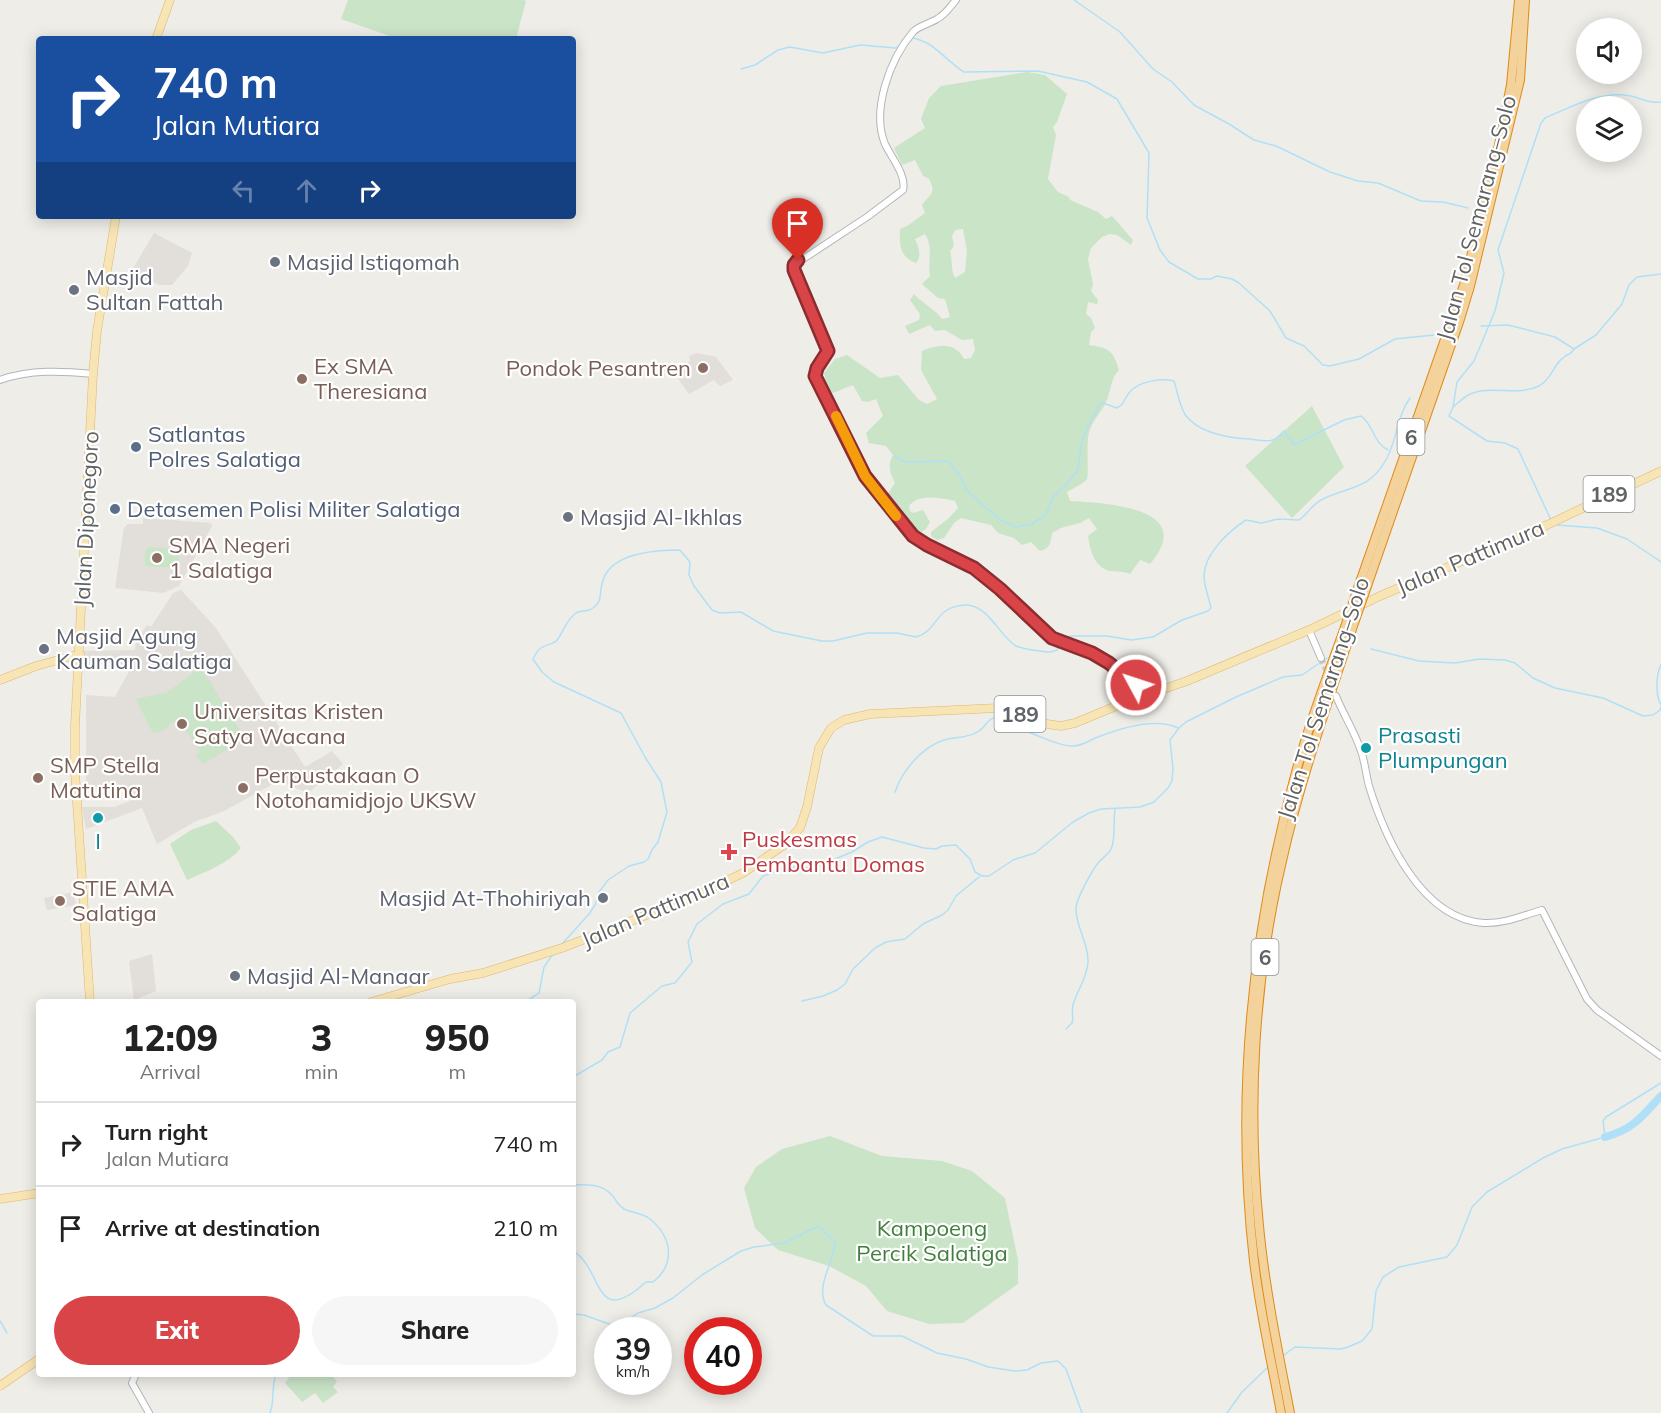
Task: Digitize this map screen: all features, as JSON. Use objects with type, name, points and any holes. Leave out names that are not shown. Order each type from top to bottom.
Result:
[{"type":"highway","name":"Jalan Tol Semarang–Solo","points":[[1290,1413],[1252,1240],[1247,1140],[1248,1058],[1258,958],[1273,868],[1296,770],[1350,625],[1464,285],[1499,145],[1511,85],[1519,0]]},
{"type":"highway","name":"Jalan Tol Semarang–Solo","points":[[1363,587],[1461,319],[1520,80],[1525,0]]},
{"type":"highway","name":"Jalan Tol Semarang–Solo","points":[[1265,1303],[1281,1413]]},
{"type":"main road","points":[[157,36],[170,0]]},
{"type":"main road","name":"Jalan Diponegoro","points":[[90,999],[75,772],[77,676],[80,654],[93,374],[97,331],[116,219]]},
{"type":"main road","name":"Jalan Pattimura","points":[[381,999],[446,980],[483,973],[551,952],[732,880],[784,845],[802,824],[819,748],[831,728],[844,720],[870,714],[998,708],[1047,724],[1061,726],[1075,723],[1187,681],[1309,630],[1380,596],[1546,525],[1661,471]]},
{"type":"main road","points":[[0,680],[36,666],[80,654]]},
{"type":"main road","points":[[0,1199],[36,1193]]},
{"type":"main road","points":[[0,1386],[36,1361]]},
{"type":"street","points":[[956,0],[940,18],[913,32],[885,83],[881,105],[881,130],[884,142],[904,182],[903,190],[867,217],[798,260],[794,265],[794,270],[828,351],[817,368],[815,376],[852,454],[872,486],[913,536],[974,568],[1000,589],[1046,634],[1109,663],[1139,688],[1142,697]]},
{"type":"street","points":[[0,380],[12,376],[63,370],[93,374]]},
{"type":"street","points":[[1309,630],[1321,658]]},
{"type":"street","points":[[1335,696],[1361,750],[1368,784],[1391,844],[1402,864],[1421,889],[1459,916],[1483,923],[1499,922],[1542,910],[1587,999],[1597,1010],[1661,1056]]},
{"type":"street","points":[[135,1377],[132,1383],[148,1413]]},
{"type":"shaded area","points":[[154,233],[192,253],[188,266],[172,285],[159,285],[131,272]]},
{"type":"shaded area","name":"Pondok Pesantren","points":[[696,353],[716,357],[733,380],[720,386],[714,380],[689,394],[675,374],[690,361],[689,356]]},
{"type":"shaded area","name":"SMA Negeri 1 Salatiga","points":[[143,518],[211,523],[212,526],[179,586],[163,593],[115,588],[124,527],[127,524],[143,524]]},
{"type":"shaded area","name":"Universitas Kristen Satya Wacana","points":[[181,590],[216,628],[305,767],[332,751],[343,764],[308,793],[279,781],[222,812],[194,822],[157,844],[142,808],[86,829],[82,807],[115,807],[132,800],[127,786],[86,789],[86,695],[115,697],[133,664],[78,665],[79,651],[135,650],[136,641],[147,625],[151,627],[173,593]]},
{"type":"shaded area","name":"STIE AMA Salatiga","points":[[73,892],[76,905],[47,910],[44,898]]},
{"type":"shaded area","points":[[152,954],[156,991],[134,999],[129,961]]},
{"type":"green space","points":[[348,0],[526,1],[517,36],[389,36],[341,19]]},
{"type":"green space","points":[[1027,72],[1045,75],[1067,94],[1053,127],[1056,135],[1048,179],[1058,192],[1069,197],[1070,200],[1098,212],[1106,219],[1112,216],[1133,240],[1131,245],[1117,235],[1110,234],[1102,237],[1091,248],[1088,259],[1093,284],[1091,291],[1098,300],[1097,304],[1088,302],[1086,314],[1091,318],[1095,328],[1091,332],[1089,345],[1109,351],[1115,358],[1119,370],[1113,380],[1107,400],[1089,433],[1087,479],[1067,492],[1070,501],[1104,504],[1141,512],[1155,520],[1163,530],[1162,545],[1150,564],[1140,560],[1130,574],[1105,569],[1097,563],[1088,536],[1097,529],[1089,518],[1052,533],[1048,547],[1040,551],[1031,542],[1022,545],[1014,538],[998,533],[991,525],[961,518],[954,523],[944,538],[937,540],[931,536],[931,532],[958,508],[955,501],[924,498],[913,502],[909,506],[910,511],[913,513],[923,510],[930,522],[926,529],[919,533],[914,529],[910,531],[900,519],[902,515],[887,495],[895,483],[890,469],[893,455],[886,446],[869,443],[866,433],[883,416],[876,399],[868,402],[862,401],[853,385],[833,393],[828,389],[824,373],[835,359],[847,355],[880,378],[898,375],[919,400],[927,404],[937,399],[921,370],[922,351],[946,346],[956,350],[964,359],[971,358],[975,350],[973,339],[962,340],[945,330],[935,331],[930,325],[909,334],[905,326],[919,320],[920,314],[910,300],[914,294],[942,319],[950,317],[945,299],[938,298],[922,284],[930,276],[930,249],[925,234],[915,239],[919,249],[916,263],[907,258],[902,250],[900,229],[925,213],[922,205],[931,193],[932,187],[915,160],[902,165],[894,148],[925,128],[921,119],[929,98],[941,86]],"holes":[[[963,229],[967,251],[965,272],[955,278],[950,251],[954,246],[952,236],[955,230]]]},
{"type":"green space","points":[[1312,406],[1344,467],[1292,518],[1245,466]]},
{"type":"green space","points":[[150,547],[178,550],[179,564],[176,568],[145,566],[145,551]]},
{"type":"green space","points":[[201,667],[245,739],[203,764],[196,755],[200,751],[178,719],[160,732],[153,733],[136,699],[168,692]]},
{"type":"green space","points":[[216,821],[241,848],[223,863],[187,880],[170,844],[191,830]]},
{"type":"green space","name":"Kampoeng Percik Salatiga","points":[[830,1136],[882,1156],[942,1161],[972,1171],[1005,1198],[1018,1260],[1018,1284],[963,1323],[929,1324],[887,1311],[866,1286],[829,1266],[778,1250],[755,1228],[744,1188],[756,1167],[782,1149]]},
{"type":"green space","points":[[290,1377],[333,1377],[337,1381],[333,1387],[338,1392],[323,1403],[315,1393],[302,1402],[285,1383]]},
{"type":"waterway","points":[[1074,0],[1120,32],[1153,69],[1172,82],[1194,105],[1254,140],[1276,146],[1330,172],[1358,181],[1378,183],[1421,201],[1443,202],[1468,208]]},
{"type":"waterway","points":[[911,38],[933,47],[964,72],[1038,71],[1087,82],[1117,99],[1149,153],[1147,218],[1160,250],[1169,262],[1198,279],[1211,279],[1217,276],[1239,283],[1270,311],[1286,338],[1304,346],[1323,365],[1330,366],[1359,359],[1395,339],[1434,335]]},
{"type":"waterway","points":[[741,69],[755,65],[778,50],[790,47],[823,53],[860,45],[896,48],[902,43]]},
{"type":"waterway","points":[[1551,520],[1518,449],[1505,443],[1487,441],[1449,416],[1453,407],[1457,382],[1474,361],[1495,311],[1504,273],[1498,250],[1541,123],[1545,118],[1604,96],[1625,95],[1651,102],[1661,102]]},
{"type":"waterway","points":[[1453,407],[1468,395],[1476,392],[1531,389],[1544,383],[1565,356],[1596,335],[1622,304],[1629,285],[1637,277],[1661,274]]},
{"type":"waterway","points":[[1481,326],[1508,325],[1555,337],[1574,349]]},
{"type":"waterway","points":[[895,457],[906,462],[948,461],[960,476],[966,490],[999,519],[1016,527],[1031,524],[1045,516],[1054,496],[1078,470],[1081,446],[1087,428],[1100,404],[1117,408],[1123,404],[1133,389],[1150,381],[1162,380],[1174,381],[1186,416],[1199,427],[1215,434],[1267,441],[1276,439],[1284,431],[1294,445],[1344,420],[1361,416],[1369,424],[1379,443],[1388,450]]},
{"type":"waterway","points":[[1063,638],[1107,636],[1131,640],[1153,637],[1182,620],[1208,611],[1211,608],[1204,580],[1205,568],[1213,552],[1225,537],[1246,520],[1261,523],[1278,519],[1299,520],[1319,501],[1359,486],[1374,476],[1387,458],[1402,412],[1410,398]]},
{"type":"waterway","points":[[1557,525],[1597,528],[1627,539],[1661,562]]},
{"type":"waterway","points":[[562,944],[589,914],[599,892],[608,880],[629,866],[648,859],[658,842],[667,812],[661,782],[621,713],[554,682],[542,672],[533,659],[540,649],[557,640],[573,616],[596,605],[606,574],[613,566],[634,555],[680,550],[690,562],[689,575],[694,586],[712,610],[720,613],[741,612],[773,631],[822,641],[833,641],[867,633],[897,633],[916,637],[929,630],[947,610],[965,605],[973,606],[987,615],[1010,642],[1018,647],[1050,652],[1057,650],[1061,643]]},
{"type":"waterway","points":[[1371,649],[1419,661],[1455,663],[1479,659],[1505,660],[1515,663],[1533,678],[1555,688],[1603,698],[1643,716],[1653,715],[1661,707]]},
{"type":"waterway","points":[[576,1075],[602,1060],[608,1052],[620,1047],[630,1013],[662,986],[675,983],[692,962],[688,942],[697,924],[723,904],[749,894],[763,876],[791,867],[813,868],[882,837],[924,848],[936,849],[956,845],[970,859],[975,872],[982,876],[989,876],[1013,860],[1035,853],[1073,822],[1089,813],[1101,809],[1140,807],[1154,802],[1172,781],[1170,740],[1186,722],[1283,677],[1302,675],[1327,658]]},
{"type":"waterway","points":[[1661,664],[1657,685],[1661,705]]},
{"type":"waterway","points":[[895,792],[908,768],[928,748],[944,740],[975,733],[982,729],[988,721],[997,717],[1045,739],[1068,746],[1083,744],[1117,730],[1138,725],[1159,724],[1178,728]]},
{"type":"waterway","points":[[1066,1029],[1072,1023],[1072,1007],[1086,974],[1088,962],[1076,915],[1077,903],[1092,872],[1111,849],[1115,809]]},
{"type":"waterway","points":[[802,1001],[837,990],[845,984],[853,969],[875,948],[886,942],[905,939],[923,924],[942,915],[948,910],[956,896],[979,877]]},
{"type":"waterway","points":[[530,999],[539,993],[544,967],[553,954]]},
{"type":"waterway","points":[[1284,1355],[1295,1347],[1341,1349],[1362,1341],[1372,1329],[1376,1291],[1383,1277],[1399,1267],[1447,1257],[1457,1245],[1472,1207],[1487,1192],[1562,1149],[1605,1137],[1603,1121],[1606,1117],[1661,1083]]},
{"type":"waterway","points":[[1605,1137],[1630,1126],[1661,1096]]},
{"type":"waterway","points":[[576,1185],[589,1185],[604,1189],[622,1207],[650,1219],[667,1242],[668,1259],[660,1275],[653,1282],[646,1282],[629,1295],[617,1300],[608,1298],[601,1291],[583,1259],[576,1253]]},
{"type":"waterway","points":[[576,1314],[614,1325],[623,1323],[638,1313],[655,1308],[673,1298],[702,1275],[741,1251],[784,1243],[820,1227],[835,1242],[824,1282],[823,1298],[826,1305],[873,1336],[902,1336],[937,1353],[966,1359],[988,1367],[1015,1371],[1027,1370],[1041,1363],[1058,1361],[1066,1369],[1082,1413]]},
{"type":"waterway","points":[[0,1321],[7,1333]]},
{"type":"waterway","points":[[1227,1413],[1242,1392],[1268,1367]]},
{"type":"waterway","points":[[270,1413],[275,1377]]},
{"type":"tunnel","points":[[1321,658],[1328,674]]},
{"type":"slow traffic","points":[[836,416],[852,454],[865,476],[896,516]]},
{"type":"place","name":"Masjid Istiqomah","points":[[275,262]]},
{"type":"place","name":"Masjid Sultan Fattah","points":[[74,290]]},
{"type":"place","name":"Pondok Pesantren","points":[[703,368]]},
{"type":"place","name":"Ex SMA Theresiana","points":[[302,379]]},
{"type":"place","name":"Satlantas Polres Salatiga","points":[[136,447]]},
{"type":"place","name":"Detasemen Polisi Militer Salatiga","points":[[115,509]]},
{"type":"place","name":"Masjid Al-Ikhlas","points":[[568,517]]},
{"type":"place","name":"SMA Negeri 1 Salatiga","points":[[157,558]]},
{"type":"place","name":"Masjid Agung Kauman Salatiga","points":[[44,649]]},
{"type":"place","name":"Universitas Kristen Satya Wacana","points":[[182,724]]},
{"type":"place","name":"Prasasti Plumpungan","points":[[1366,748]]},
{"type":"place","name":"SMP Stella Matutina","points":[[38,778]]},
{"type":"place","name":"Perpustakaan O Notohamidjojo UKSW","points":[[243,788]]},
{"type":"place","name":"I","points":[[98,818]]},
{"type":"place","name":"Puskesmas Pembantu Domas","points":[[729,852]]},
{"type":"place","name":"Masjid At-Thohiriyah","points":[[603,898]]},
{"type":"place","name":"STIE AMA Salatiga","points":[[60,901]]},
{"type":"place","name":"Masjid Al-Manaar","points":[[235,976]]},
{"type":"route","points":[[798,260],[794,265],[794,270],[828,351],[817,368],[815,376],[852,454],[882,499],[913,536],[974,568],[1000,589],[1046,634],[1065,644],[1092,653],[1109,663],[1136,685]]}]
